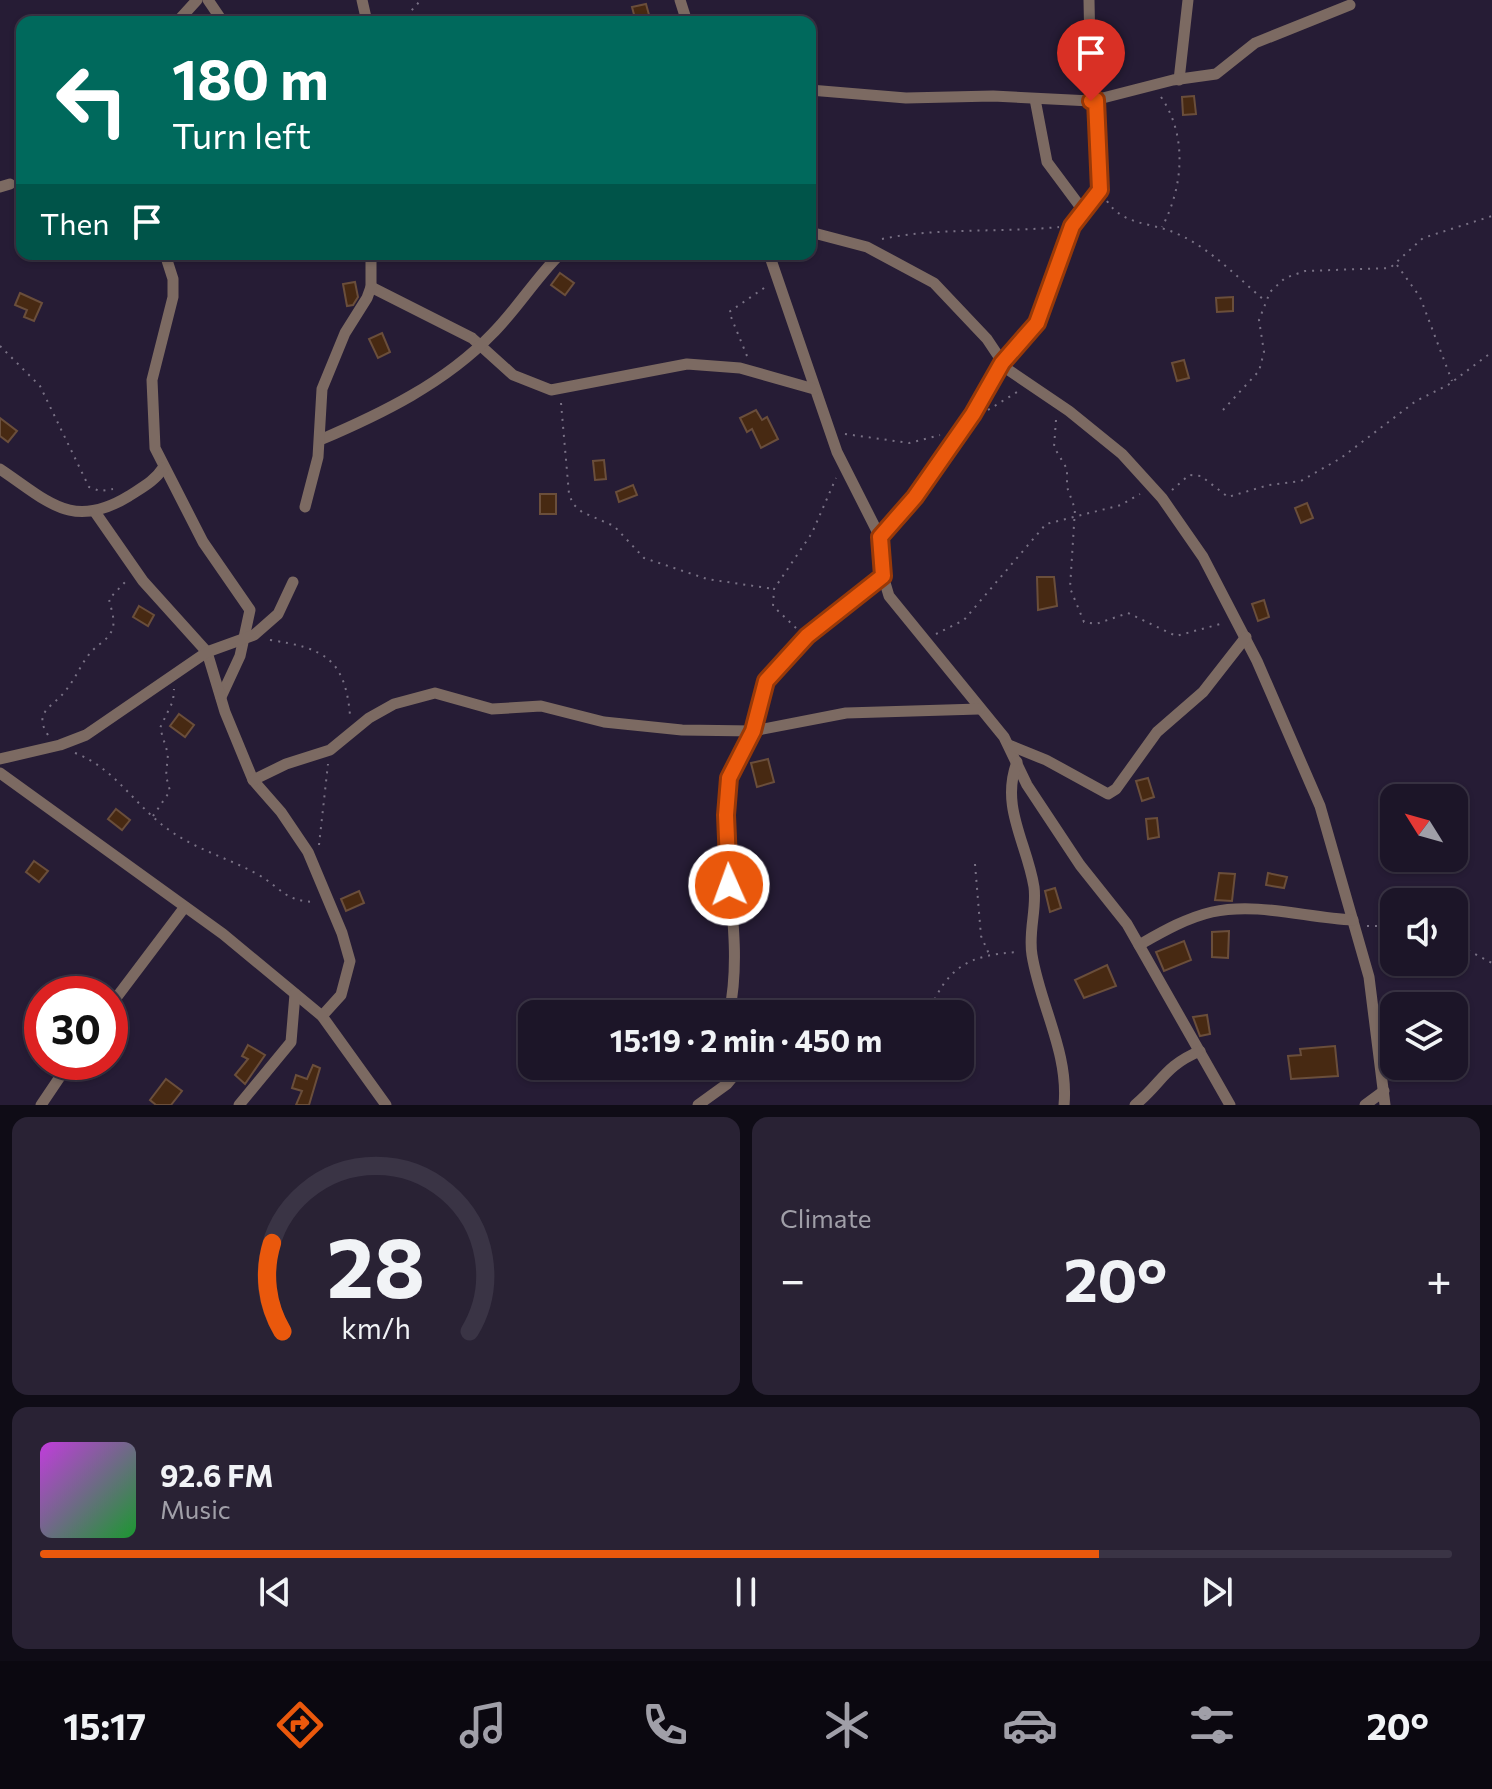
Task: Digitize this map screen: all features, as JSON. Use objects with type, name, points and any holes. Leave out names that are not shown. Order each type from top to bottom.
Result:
[{"type":"street","points":[[182,16],[197,0]]},
{"type":"street","points":[[880,537],[915,497],[967,423],[1002,363],[1037,323],[1072,226],[1082,209],[1094,201],[1100,190],[1089,0]]},
{"type":"street","points":[[1179,80],[1188,0]]},
{"type":"street","points":[[816,90],[906,98],[1093,100],[1152,84],[1216,74],[1255,43],[1350,5]]},
{"type":"street","points":[[1035,99],[1047,162],[1082,209]]},
{"type":"street","points":[[816,233],[859,244],[892,258],[934,283],[987,339],[1002,363],[1122,454],[1162,498],[1203,557],[1246,637],[1320,806],[1369,977],[1385,1105]]},
{"type":"street","points":[[167,260],[173,279],[173,297],[151,393],[155,448],[203,542],[248,606],[250,622],[236,668],[221,697]]},
{"type":"street","points":[[305,507],[317,467],[322,389],[333,358],[371,287],[371,260]]},
{"type":"street","points":[[320,440],[385,411],[481,346],[555,260]]},
{"type":"street","points":[[771,260],[829,431],[880,537],[883,576],[892,600],[1009,745],[1027,785],[1080,865],[1127,924],[1230,1105]]},
{"type":"street","points":[[371,287],[481,346],[513,375],[558,390],[669,365],[708,364],[754,371],[814,389]]},
{"type":"street","points":[[0,469],[66,511],[95,512],[109,509],[143,487],[163,468]]},
{"type":"street","points":[[95,512],[137,572],[207,652],[253,780],[281,812],[313,865],[350,961],[341,995],[322,1016]]},
{"type":"street","points":[[731,1000],[736,968],[726,799],[732,769],[753,731],[766,681],[807,636],[883,576]]},
{"type":"street","points":[[0,759],[58,746],[102,727],[207,652],[247,638],[278,614],[293,582]]},
{"type":"street","points":[[1009,745],[1046,760],[1108,794],[1116,789],[1157,732],[1215,679],[1246,637]]},
{"type":"street","points":[[253,780],[338,744],[369,718],[394,704],[435,693],[484,707],[541,706],[637,727],[753,731],[846,713],[979,709]]},
{"type":"street","points":[[1017,762],[1010,799],[1034,890],[1031,951],[1041,996],[1054,1025],[1064,1105]]},
{"type":"street","points":[[0,773],[184,908],[322,1016],[386,1105]]},
{"type":"street","points":[[128,982],[184,908]]},
{"type":"street","points":[[1139,945],[1183,922],[1213,912],[1276,911],[1354,924]]},
{"type":"street","points":[[239,1105],[291,1042],[295,994]]},
{"type":"street","points":[[1135,1105],[1153,1089],[1166,1069],[1200,1051]]},
{"type":"street","points":[[41,1105],[58,1080]]},
{"type":"street","points":[[703,1104],[728,1080]]},
{"type":"street","points":[[1365,1105],[1384,1091]]},
{"type":"path","points":[[406,16],[421,0]]},
{"type":"path","points":[[1152,84],[1173,121],[1180,151],[1175,201],[1161,228]]},
{"type":"path","points":[[1100,190],[1114,211],[1126,219],[1161,228],[1195,243],[1265,301]]},
{"type":"path","points":[[1223,410],[1259,371],[1264,352],[1259,320],[1265,301],[1285,278],[1305,271],[1379,271],[1396,264],[1423,238],[1492,216]]},
{"type":"path","points":[[859,244],[922,232],[973,234],[1072,226]]},
{"type":"path","points":[[1396,264],[1420,297],[1452,382]]},
{"type":"path","points":[[754,371],[729,312],[777,278]]},
{"type":"path","points":[[0,346],[40,386],[89,487],[100,491],[115,489]]},
{"type":"path","points":[[1162,498],[1189,475],[1201,476],[1228,497],[1269,485],[1301,481],[1341,458],[1416,401],[1452,382],[1492,352]]},
{"type":"path","points":[[967,423],[1027,384]]},
{"type":"path","points":[[558,390],[564,412],[573,504],[582,512],[614,526],[644,558],[707,579],[774,589]]},
{"type":"path","points":[[1053,401],[1054,447],[1068,474],[1067,487],[1076,518],[1070,588],[1084,622],[1096,624],[1128,613],[1176,636],[1236,617]]},
{"type":"path","points":[[829,431],[909,443],[920,443],[947,432]]},
{"type":"path","points":[[807,636],[773,606],[774,589],[812,533],[826,492],[845,467]]},
{"type":"path","points":[[924,639],[964,620],[1016,555],[1046,524],[1121,505],[1151,485]]},
{"type":"path","points":[[137,572],[110,597],[114,623],[110,635],[85,659],[66,692],[49,703],[43,713],[43,727],[58,746],[103,766],[152,816],[211,856],[261,876],[291,899],[329,902]]},
{"type":"path","points":[[247,638],[305,646],[336,665],[345,682],[350,713],[327,769],[317,858],[313,865]]},
{"type":"path","points":[[152,816],[170,791],[166,776],[168,754],[160,728],[174,694],[169,678]]},
{"type":"path","points":[[975,864],[981,936],[990,955]]},
{"type":"path","points":[[1354,924],[1380,925]]},
{"type":"path","points":[[1468,950],[1492,963]]},
{"type":"path","points":[[936,1000],[953,972],[968,961],[990,955],[1031,951]]},
{"type":"building","points":[[646,4],[649,16],[634,16],[632,7]]},
{"type":"building","points":[[1114,36],[1115,55],[1102,55],[1102,37]]},
{"type":"building","points":[[1194,96],[1196,114],[1183,115],[1182,97]]},
{"type":"building","points":[[560,273],[574,283],[565,295],[551,285]]},
{"type":"building","points":[[355,282],[358,297],[353,305],[347,306],[343,284]]},
{"type":"building","points":[[20,293],[42,303],[34,321],[24,317],[27,310],[15,305]]},
{"type":"building","points":[[1233,297],[1233,311],[1217,312],[1216,298]]},
{"type":"building","points":[[382,333],[390,352],[378,358],[369,339]]},
{"type":"building","points":[[1184,360],[1189,378],[1177,381],[1172,363]]},
{"type":"building","points":[[756,410],[762,420],[767,417],[778,439],[761,448],[752,429],[747,432],[740,418]]},
{"type":"building","points":[[0,418],[17,431],[8,442],[0,436]]},
{"type":"building","points":[[604,460],[606,479],[595,480],[593,461]]},
{"type":"building","points":[[633,485],[637,495],[619,502],[616,492]]},
{"type":"building","points":[[540,494],[556,494],[556,514],[540,514]]},
{"type":"building","points":[[1307,503],[1313,518],[1301,523],[1295,508]]},
{"type":"building","points":[[1037,577],[1054,577],[1057,606],[1038,610]]},
{"type":"building","points":[[1264,600],[1269,617],[1258,621],[1252,604]]},
{"type":"building","points":[[139,606],[154,615],[148,626],[133,617]]},
{"type":"building","points":[[179,714],[194,725],[185,737],[170,726]]},
{"type":"building","points":[[768,759],[774,782],[757,787],[751,763]]},
{"type":"building","points":[[1148,778],[1154,797],[1142,801],[1136,781]]},
{"type":"building","points":[[116,809],[130,820],[122,830],[108,819]]},
{"type":"building","points":[[1157,818],[1159,837],[1148,839],[1146,819]]},
{"type":"building","points":[[34,861],[48,871],[39,882],[26,872]]},
{"type":"building","points":[[1219,873],[1235,874],[1232,901],[1215,900]]},
{"type":"building","points":[[1268,873],[1287,877],[1284,888],[1266,885]]},
{"type":"building","points":[[1055,888],[1061,908],[1050,912],[1045,891]]},
{"type":"building","points":[[359,891],[364,903],[346,911],[341,899]]},
{"type":"building","points":[[1229,931],[1228,958],[1212,957],[1212,932]]},
{"type":"building","points":[[1184,941],[1191,960],[1164,971],[1156,952]]},
{"type":"building","points":[[1107,965],[1116,986],[1084,998],[1075,980]]},
{"type":"building","points":[[1207,1015],[1210,1034],[1200,1036],[1193,1017]]},
{"type":"building","points":[[248,1045],[265,1055],[245,1084],[235,1075],[248,1059],[242,1056]]},
{"type":"building","points":[[1335,1046],[1338,1076],[1291,1079],[1288,1056],[1301,1055],[1300,1049]]},
{"type":"building","points":[[313,1065],[320,1068],[309,1105],[296,1105],[302,1091],[292,1088],[296,1075],[307,1079]]},
{"type":"building","points":[[166,1079],[182,1091],[171,1105],[156,1105],[150,1100]]},
{"type":"route","points":[[729,885],[726,815],[729,778],[753,731],[760,694],[766,681],[781,660],[807,636],[883,576],[880,537],[915,497],[973,414],[1002,363],[1037,323],[1047,303],[1067,236],[1077,215],[1094,201],[1100,190],[1096,100],[1091,101]]}]
